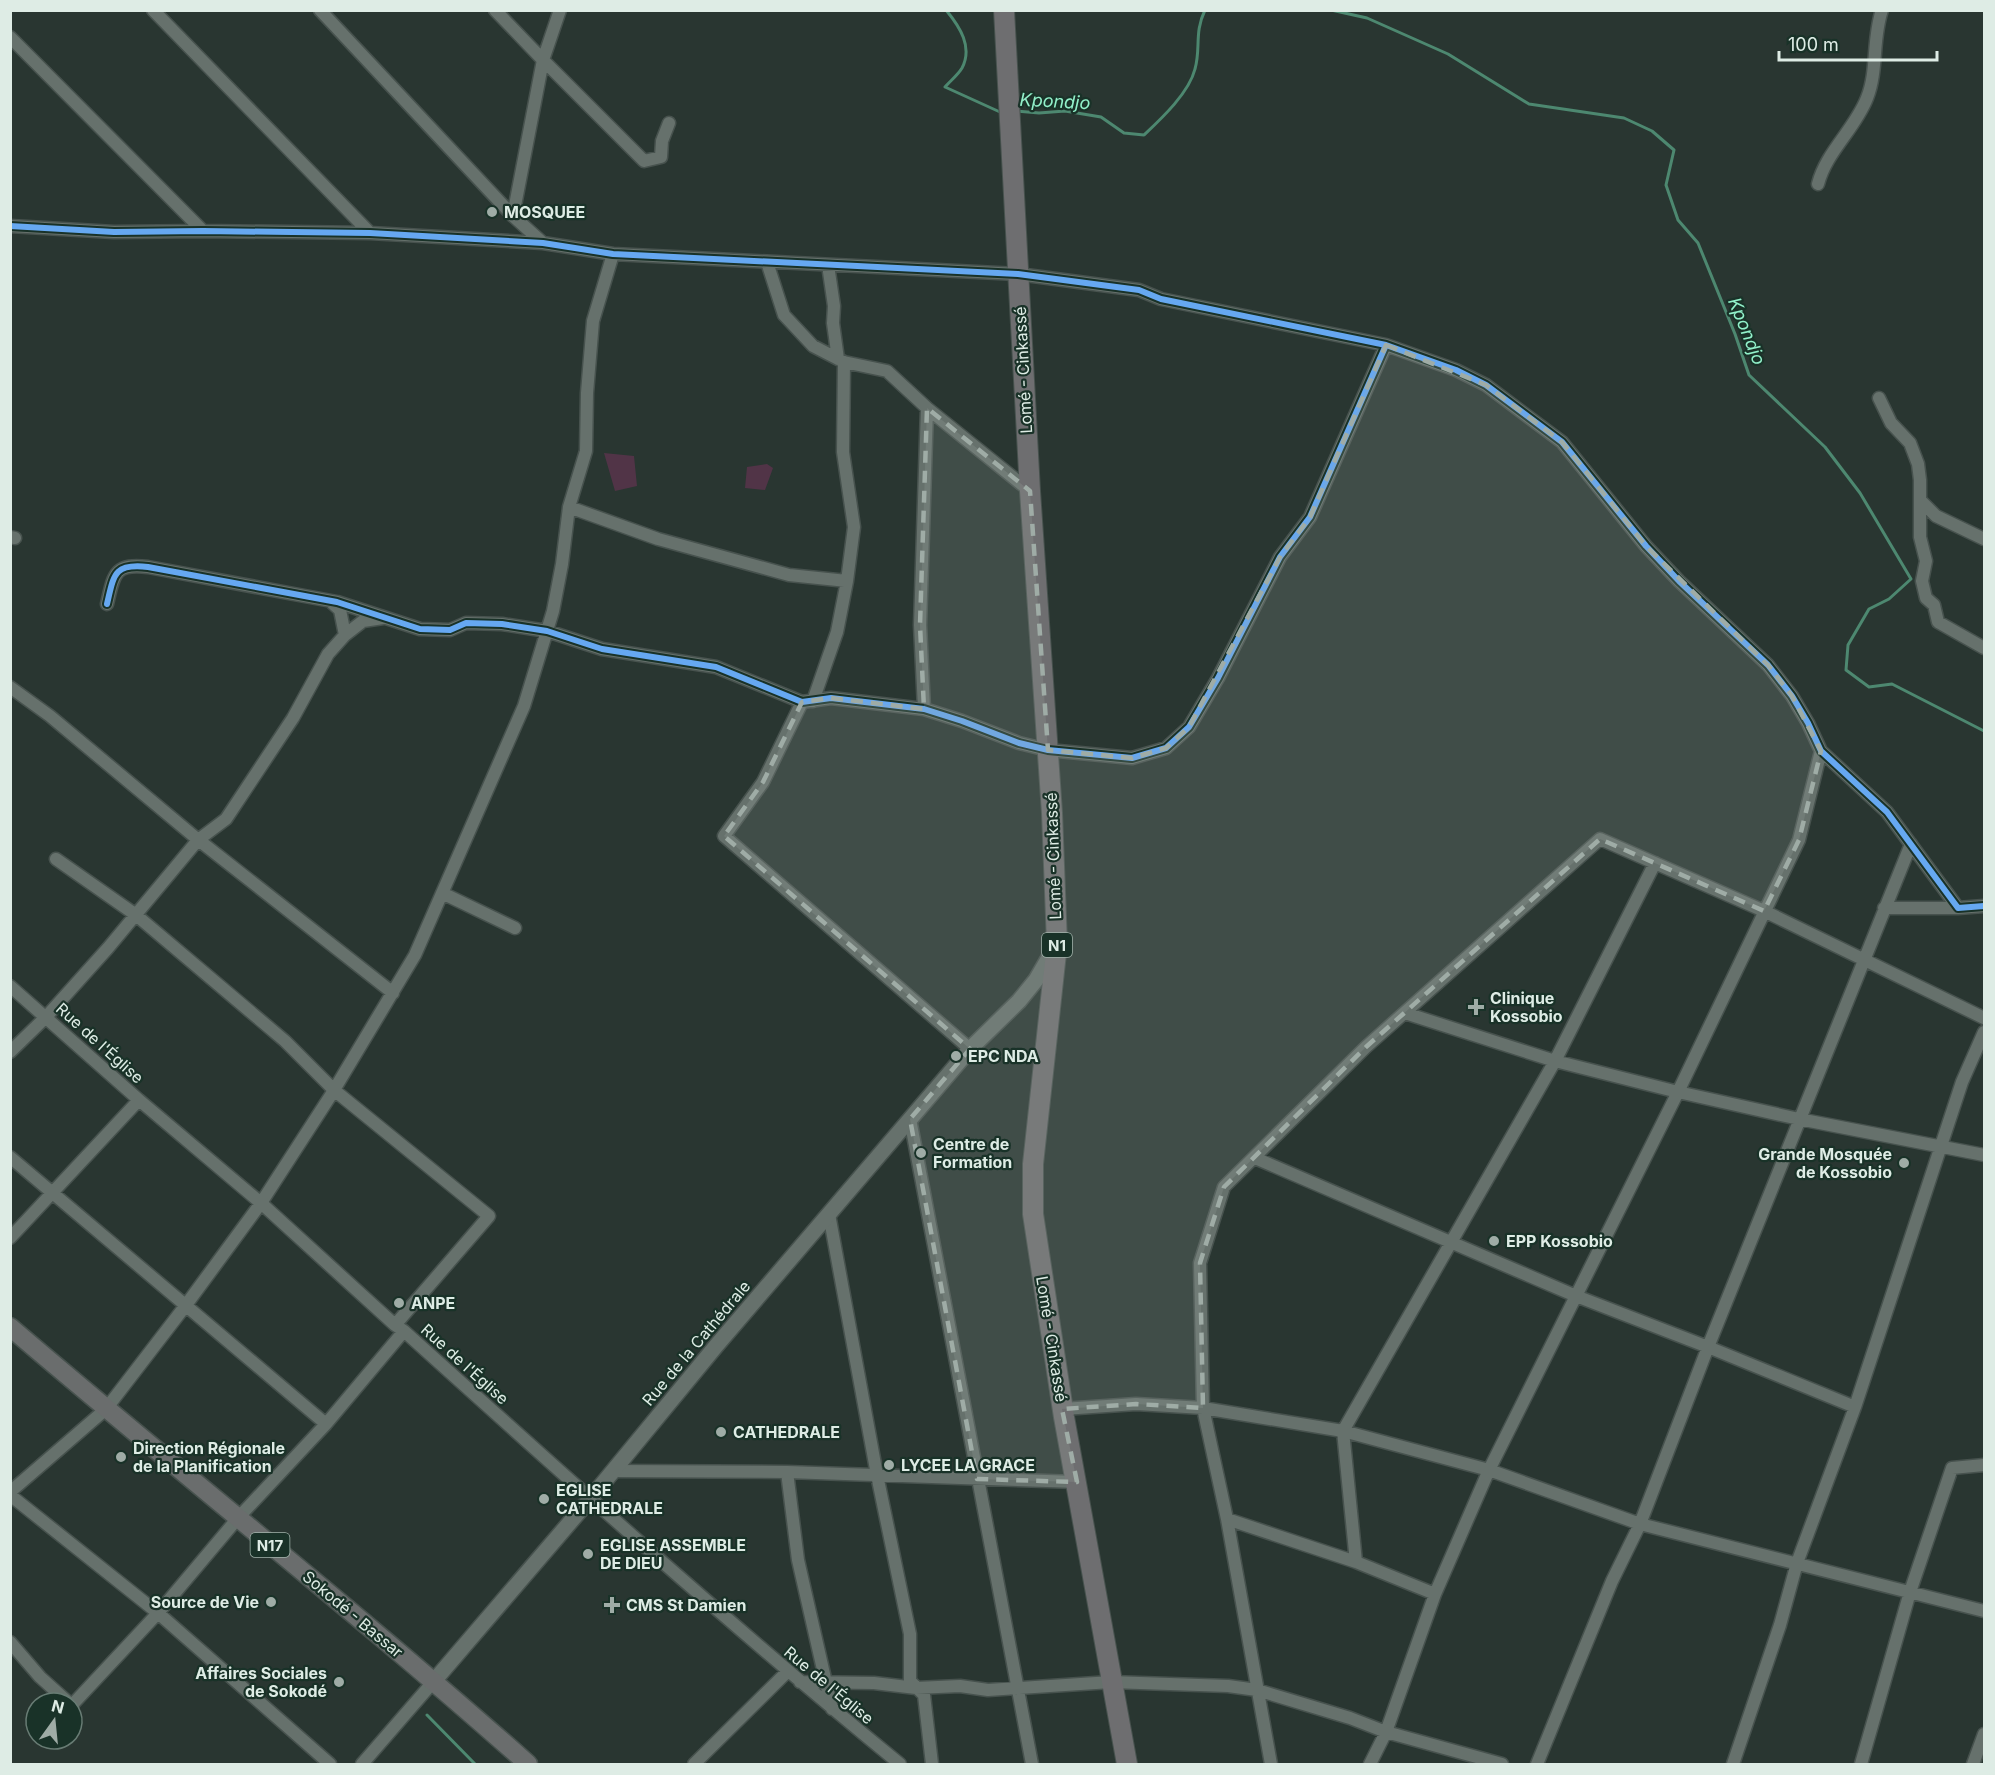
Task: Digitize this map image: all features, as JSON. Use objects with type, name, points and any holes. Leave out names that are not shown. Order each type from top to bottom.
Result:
[{"type":"highway","name":"Lomé - Cinkassé","points":[[1004,10],[1030,491],[1048,750],[1057,944],[1033,1164],[1032,1192],[1037,1244],[1063,1409],[1127,1764]]},
{"type":"main road","name":"Sokodé - Bassar","points":[[10,1327],[434,1681],[528,1764]]},
{"type":"street","points":[[153,10],[370,232]]},
{"type":"street","points":[[320,10],[513,216],[543,243]]},
{"type":"street","points":[[495,10],[644,161],[662,157],[662,141],[669,123]]},
{"type":"street","points":[[513,216],[543,60],[560,10]]},
{"type":"street","points":[[1818,184],[1822,170],[1867,99],[1872,77],[1878,22],[1882,10]]},
{"type":"street","points":[[10,38],[203,231]]},
{"type":"street","points":[[10,226],[114,232],[370,232],[543,243],[613,254],[1018,274],[1139,290],[1161,299],[1386,345],[1456,370],[1486,385],[1562,442],[1646,546],[1679,581],[1768,665],[1792,696],[1821,751],[1887,812],[1958,908]]},
{"type":"street","points":[[330,1764],[158,1613],[10,1494],[106,1409],[186,1305],[261,1203],[334,1090],[416,955],[524,706],[547,631],[562,564],[569,507],[586,451],[593,321],[613,254]]},
{"type":"street","points":[[766,262],[784,315],[813,346],[841,361],[887,371],[927,408],[1030,491]]},
{"type":"street","points":[[828,265],[834,306],[833,323],[841,361],[843,452],[854,527],[847,581],[837,632],[807,701],[762,782],[724,836],[970,1049]]},
{"type":"street","points":[[107,604],[114,576],[120,569],[132,565],[329,600],[420,629],[450,630],[466,623],[502,624],[547,631],[602,650],[716,667],[807,701],[831,698],[924,709],[1019,743],[1048,750],[1132,758],[1166,748],[1189,727],[1218,678],[1280,558],[1311,517],[1386,345]]},
{"type":"street","points":[[1879,398],[1891,423],[1910,443],[1918,464],[1921,501],[1920,537],[1926,561],[1922,581],[1926,598],[1934,605],[1938,622],[1984,648]]},
{"type":"street","points":[[924,709],[920,625],[927,408]]},
{"type":"street","points":[[1921,501],[1936,516],[1984,539]]},
{"type":"street","points":[[569,507],[658,539],[778,572],[847,581]]},
{"type":"street","points":[[329,600],[340,610],[345,634]]},
{"type":"street","points":[[10,1052],[46,1017],[136,915],[198,840],[226,819],[293,718],[328,654],[345,634],[363,621],[386,617]]},
{"type":"street","points":[[10,687],[50,716],[198,840],[393,993]]},
{"type":"street","points":[[1370,1764],[1386,1732],[1435,1594],[1489,1470],[1678,1092],[1799,840],[1821,751]]},
{"type":"street","points":[[1271,1764],[1227,1519],[1203,1408],[1200,1263],[1224,1188],[1366,1047],[1600,839],[1764,911],[1984,1018]]},
{"type":"street","points":[[1537,1764],[1612,1581],[1640,1524],[1708,1347],[1911,844]]},
{"type":"street","points":[[56,858],[136,915],[285,1041],[334,1090],[489,1216],[326,1424],[238,1518],[158,1613],[83,1691]]},
{"type":"street","points":[[1356,1562],[1344,1431],[1555,1061],[1655,863]]},
{"type":"street","points":[[442,893],[515,928]]},
{"type":"street","points":[[1884,908],[1984,906]]},
{"type":"street","name":"Rue de la Cathédrale","points":[[362,1764],[970,1049],[1019,1001],[1036,980],[1057,944]]},
{"type":"street","name":"Rue de l'Église","points":[[10,986],[139,1100],[261,1203],[787,1672],[900,1764]]},
{"type":"street","points":[[1406,1013],[1555,1061],[1678,1092],[1799,1119],[1984,1155]]},
{"type":"street","points":[[1732,1764],[1780,1625],[1797,1563],[1855,1407],[1962,1082],[1984,1032]]},
{"type":"street","points":[[10,1238],[139,1100]]},
{"type":"street","points":[[910,1119],[1032,1764]]},
{"type":"street","points":[[10,1156],[326,1424]]},
{"type":"street","points":[[1255,1158],[1576,1296],[1855,1407]]},
{"type":"street","points":[[829,1214],[877,1475],[910,1634],[910,1681],[924,1695],[932,1764]]},
{"type":"street","points":[[1063,1409],[1136,1404],[1203,1408],[1344,1431],[1489,1470],[1640,1524],[1984,1611]]},
{"type":"street","points":[[1861,1764],[1910,1592],[1952,1468],[1984,1465]]},
{"type":"street","points":[[613,1471],[787,1472],[1077,1482]]},
{"type":"street","points":[[787,1472],[798,1560],[832,1708]]},
{"type":"street","points":[[1227,1519],[1356,1562],[1435,1594]]},
{"type":"street","points":[[10,1642],[40,1677],[56,1691]]},
{"type":"street","points":[[694,1764],[787,1672]]},
{"type":"street","points":[[800,1682],[874,1683],[916,1688],[960,1686],[988,1690],[1111,1682],[1228,1686],[1257,1690],[1350,1718],[1386,1732],[1502,1764]]},
{"type":"street","points":[[1973,1764],[1984,1734]]},
{"type":"highlighted area","points":[[1386,345],[1486,385],[1562,442],[1646,546],[1768,665],[1792,696],[1821,751],[1799,840],[1764,911],[1600,839],[1366,1047],[1224,1187],[1200,1263],[1203,1408],[1136,1404],[1062,1409],[1077,1482],[977,1479],[910,1119],[970,1049],[724,836],[763,782],[802,702],[831,698],[924,709],[920,625],[927,408],[1030,491],[1048,750],[1132,758],[1166,748],[1189,727],[1280,557],[1310,517]]},
{"type":"shaded area","points":[[604,453],[634,456],[637,486],[615,491]]},
{"type":"shaded area","points":[[767,464],[773,468],[765,490],[745,488],[747,467]]},
{"type":"waterway","name":"Kpondjo","points":[[946,10],[960,30],[966,52],[962,68],[945,87],[1004,112]]},
{"type":"waterway","name":"Kpondjo","points":[[1016,111],[1039,113],[1065,111],[1101,117],[1124,133],[1144,135],[1174,105],[1192,78],[1197,61],[1200,26],[1205,10]]},
{"type":"waterway","name":"Kpondjo","points":[[1331,10],[1367,18],[1448,54],[1529,104],[1624,118],[1652,131],[1674,150],[1666,185],[1678,220],[1698,243],[1749,375],[1825,447],[1860,493],[1911,579],[1889,599],[1869,609],[1848,645],[1846,670],[1869,687],[1892,684],[1984,731]]},
{"type":"waterway","points":[[427,1715],[475,1764]]},
{"type":"cycle path","points":[[10,226],[114,232],[370,233],[543,243],[613,254],[1018,274],[1139,290],[1161,299],[1386,345],[1456,370],[1486,385],[1562,442],[1646,546],[1679,581],[1768,665],[1792,696],[1821,751],[1887,812],[1958,908],[1984,906]]},
{"type":"cycle path","points":[[107,604],[117,573],[128,567],[148,567],[337,602],[420,629],[450,630],[466,623],[502,624],[547,631],[602,649],[716,667],[802,702],[831,698],[924,709],[1019,743],[1048,750],[1132,758],[1166,748],[1189,727],[1218,678],[1280,557],[1310,517],[1386,345]]},
{"type":"place","name":"MOSQUEE","points":[[492,212]]},
{"type":"place","name":"Clinique Kossobio","points":[[1476,1007]]},
{"type":"place","name":"EPC NDA","points":[[956,1056]]},
{"type":"place","name":"Centre de Formation","points":[[921,1153]]},
{"type":"place","name":"Grande Mosquée de Kossobio","points":[[1904,1163]]},
{"type":"place","name":"EPP Kossobio","points":[[1494,1241]]},
{"type":"place","name":"ANPE","points":[[399,1303]]},
{"type":"place","name":"CATHEDRALE","points":[[721,1432]]},
{"type":"place","name":"Direction Régionale de la Planification","points":[[121,1457]]},
{"type":"place","name":"LYCEE LA GRACE","points":[[889,1465]]},
{"type":"place","name":"EGLISE CATHEDRALE","points":[[544,1499]]},
{"type":"place","name":"EGLISE ASSEMBLE DE DIEU","points":[[588,1554]]},
{"type":"place","name":"Source de Vie","points":[[271,1602]]},
{"type":"place","name":"CMS St Damien","points":[[612,1605]]},
{"type":"place","name":"Affaires Sociales de Sokodé","points":[[339,1682]]}]
